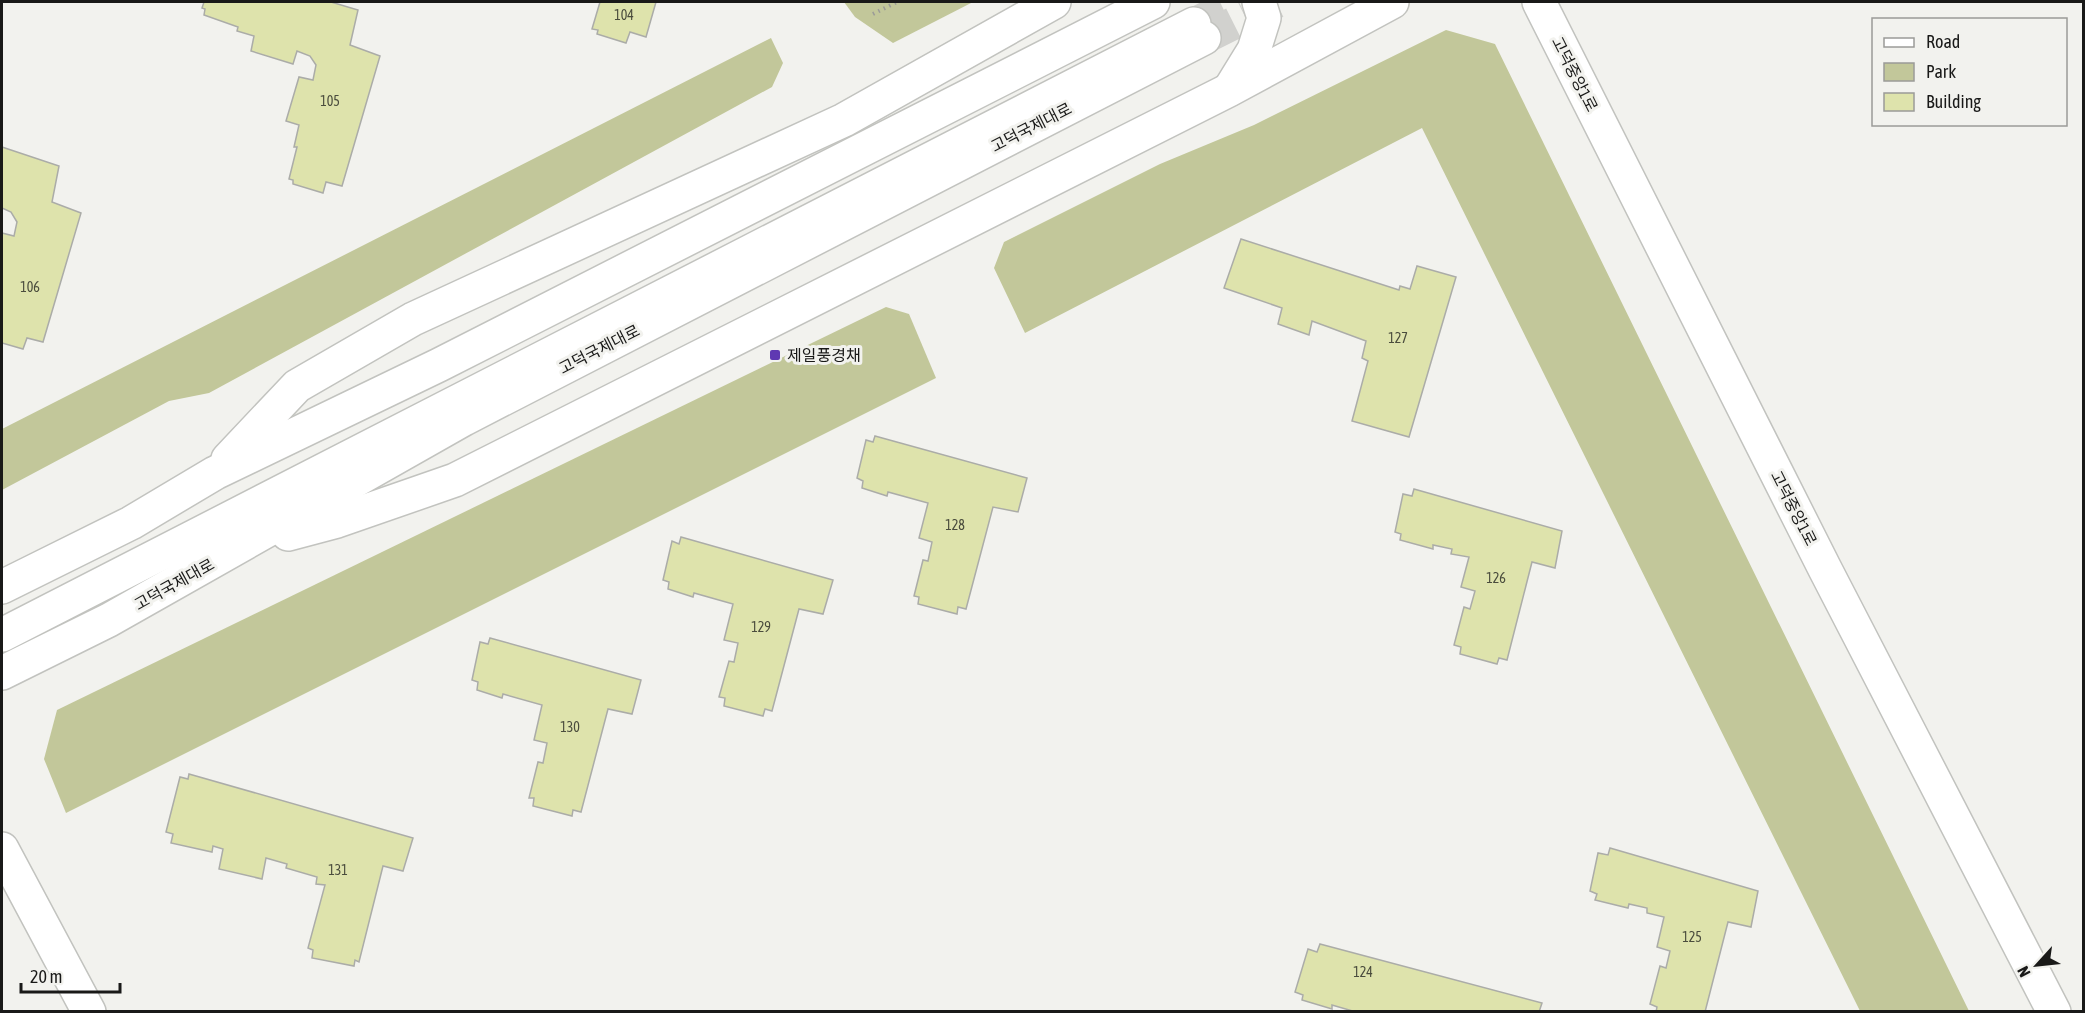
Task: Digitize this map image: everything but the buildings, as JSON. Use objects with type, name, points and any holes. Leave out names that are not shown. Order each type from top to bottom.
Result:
[{"type":"main road","points":[[215,473],[297,386],[413,319],[844,120],[1054,2]]},
{"type":"main road","points":[[2,587],[131,523],[215,473],[439,365],[1153,2]]},
{"type":"main road","points":[[1229,90],[1254,50],[1264,18],[1259,2]]},
{"type":"main road","points":[[243,546],[337,521],[455,480],[1229,90],[1392,2]]},
{"type":"main road","name":"고덕중앙1로","points":[[1539,2],[1830,579],[2054,1011]]},
{"type":"main road","points":[[2,612],[48,595],[382,417],[1195,24]]},
{"type":"main road","points":[[2,635],[1195,24]]},
{"type":"main road","name":"고덕국제대로","points":[[2,673],[109,620],[464,419],[1195,24]]},
{"type":"main road","points":[[2,849],[89,1011]]},
{"type":"path","points":[[873,14],[897,2]]},
{"type":"green space","points":[[844,2],[973,2],[893,43],[855,17]]},
{"type":"green space","points":[[1446,30],[1495,44],[1969,1011],[1860,1011],[1422,128],[1025,333],[994,268],[1004,242],[1160,164],[1254,125]]},
{"type":"green space","points":[[771,38],[783,63],[772,87],[209,393],[169,401],[2,490],[2,429]]},
{"type":"green space","points":[[886,307],[909,314],[936,378],[66,813],[44,759],[57,710]]},
{"type":"tunnel","points":[[1194,24],[1239,2]]},
{"type":"tunnel","points":[[1204,38],[1276,2]]},
{"type":"place","name":"제일풍경채","points":[[775,355]]}]
